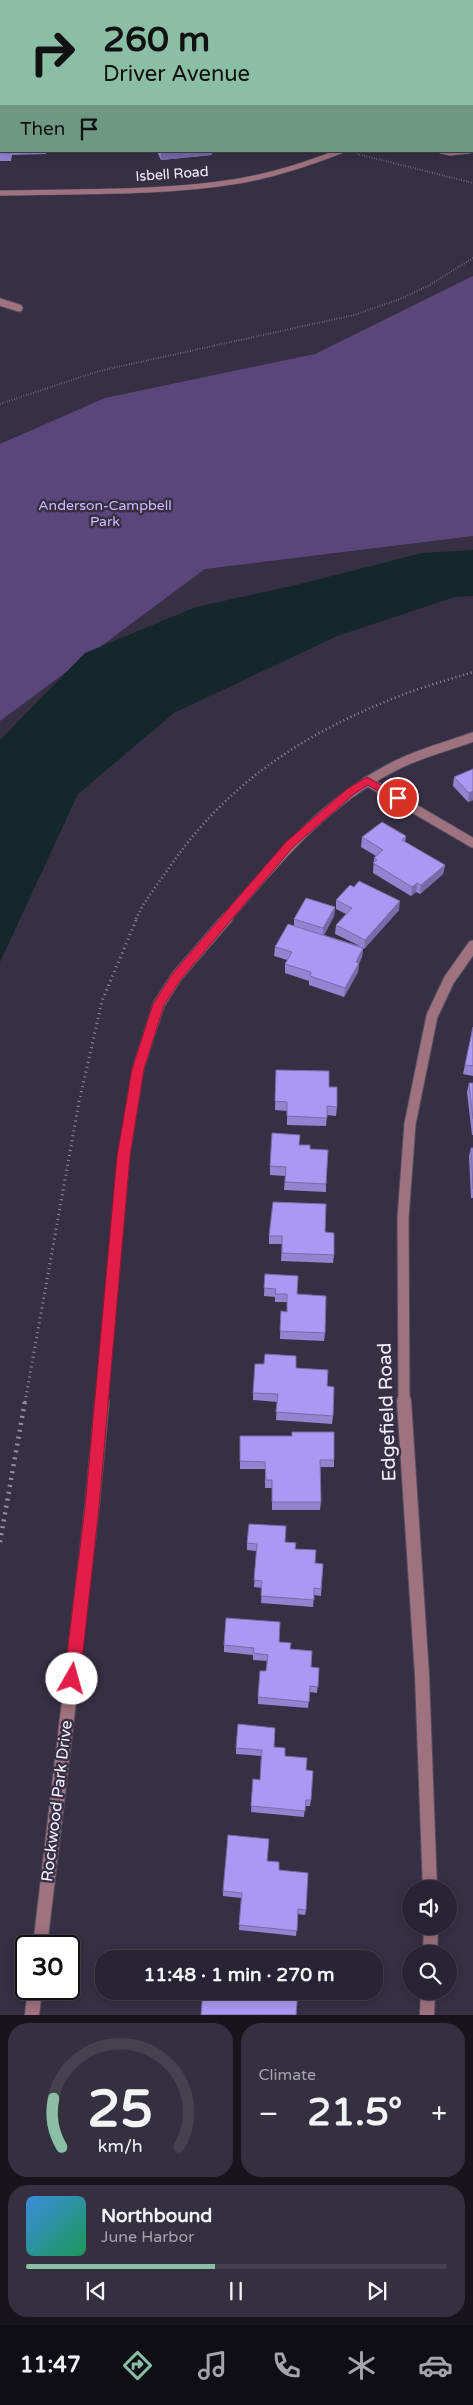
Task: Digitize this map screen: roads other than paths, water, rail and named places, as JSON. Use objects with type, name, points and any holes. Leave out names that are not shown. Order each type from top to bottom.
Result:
[{"type":"street","name":"Isbell Road","points":[[0,193],[177,188],[222,183],[279,172],[338,152]]},
{"type":"street","points":[[446,152],[460,152]]},
{"type":"street","points":[[0,302],[19,308]]},
{"type":"street","name":"Rockwood Park Drive","points":[[41,1935],[92,1507],[124,1156],[138,1069],[159,1004],[177,976],[290,845],[350,792],[392,767],[473,737]]},
{"type":"street","points":[[367,781],[473,843]]},
{"type":"street","name":"Edgefield Road","points":[[430,1880],[422,1675],[404,1398],[403,1218],[410,1124],[432,1016],[449,980],[473,946]]},
{"type":"street","points":[[32,2015],[34,2000]]},
{"type":"street","points":[[428,2000],[428,2015]]},
{"type":"park label","name":"Anderson-Campbell Park","points":[[105,514]]}]
